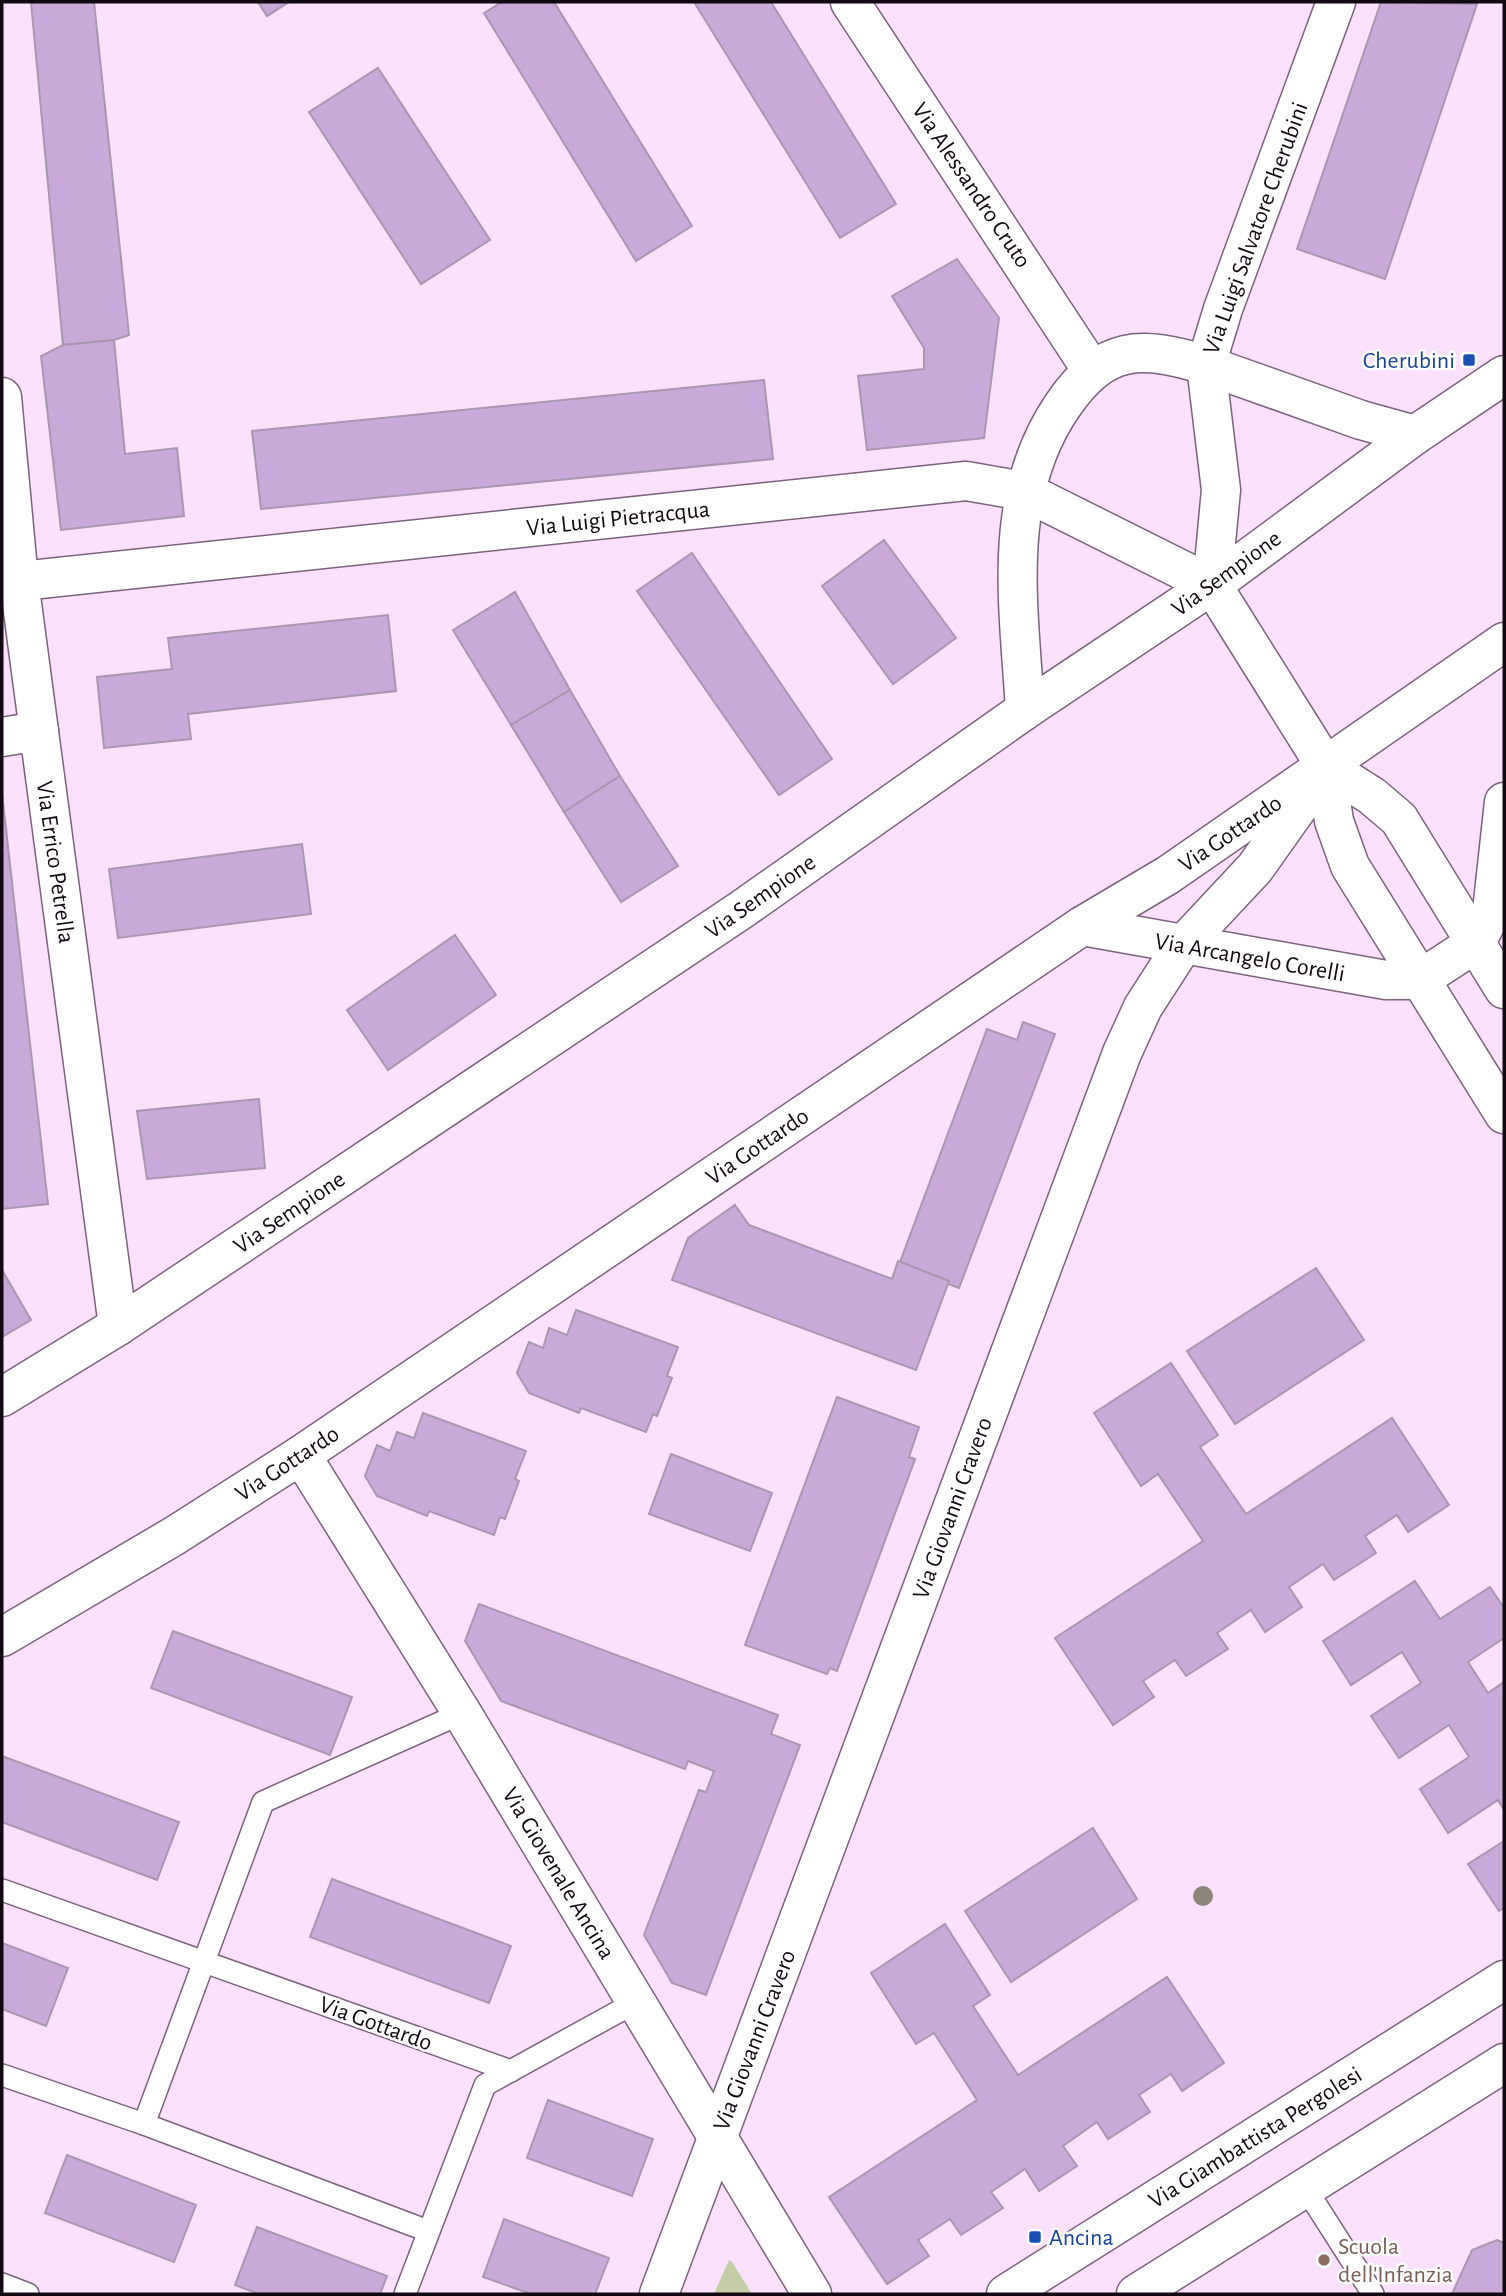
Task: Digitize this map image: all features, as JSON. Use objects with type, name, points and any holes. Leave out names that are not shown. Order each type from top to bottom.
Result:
[{"type":"street","name":"Via Alessandro Cruto","points":[[850,2],[1091,369]]},
{"type":"street","name":"Via Luigi Salvatore Cherubini","points":[[1220,598],[1221,490],[1206,365],[1223,309],[1336,2]]},
{"type":"street","points":[[1025,710],[1017,564],[1024,491],[1051,424],[1091,369],[1111,359],[1140,353],[1169,355],[1206,365],[1361,420],[1415,435]]},
{"type":"street","name":"Via Sempione","points":[[2,1397],[118,1326],[741,910],[1025,710],[1220,598],[1415,435],[1504,375]]},
{"type":"street","name":"Via Errico Petrella","points":[[2,397],[10,582],[39,732],[118,1326]]},
{"type":"street","name":"Via Luigi Pietracqua","points":[[10,582],[966,481],[1024,491],[1220,598]]},
{"type":"street","points":[[1220,598],[1316,752],[1334,821],[1350,866],[1504,1114]]},
{"type":"street","name":"Via Gottardo","points":[[2,1637],[163,1543],[301,1455],[1082,926],[1168,875],[1316,752],[1504,642]]},
{"type":"street","points":[[2,737],[39,732]]},
{"type":"street","points":[[1316,752],[1399,819],[1504,989]]},
{"type":"street","name":"Via Giovanni Cravero","points":[[659,2294],[1113,1074],[1143,1007],[1183,945],[1255,868],[1316,752]]},
{"type":"street","points":[[1419,980],[1476,943],[1492,911],[1504,802]]},
{"type":"street","name":"Via Arcangelo Corelli","points":[[1082,926],[1386,980],[1419,980]]},
{"type":"street","name":"Via Giovenale Ancina","points":[[301,1455],[462,1713],[812,2294]]},
{"type":"street","name":"Via Giambattista Pergolesi","points":[[1006,2294],[1504,1980]]},
{"type":"street","points":[[1136,2294],[1504,2063]]},
{"type":"lane","points":[[144,2124],[202,1961],[263,1802],[462,1713]]},
{"type":"lane","name":"Via Gottardo","points":[[2,1890],[511,2071]]},
{"type":"lane","points":[[405,2294],[485,2085],[636,2002]]},
{"type":"lane","points":[[2,2075],[144,2124],[428,2231]]},
{"type":"lane","points":[[1307,2189],[1373,2294]]},
{"type":"lane","points":[[2,2284],[29,2294]]},
{"type":"green space","points":[[729,2260],[732,2262],[752,2294],[714,2294]]},
{"type":"building","points":[[31,2],[94,2],[129,335],[114,340],[63,345]]},
{"type":"building","points":[[258,2],[289,2],[267,16]]},
{"type":"building","points":[[502,2],[554,2],[692,226],[636,261],[484,13]]},
{"type":"building","points":[[694,2],[771,2],[896,204],[840,238]]},
{"type":"building","points":[[1381,2],[1477,4],[1385,279],[1297,249]]},
{"type":"building","points":[[378,68],[490,240],[421,284],[309,112]]},
{"type":"building","points":[[957,259],[999,318],[984,438],[867,450],[858,376],[924,369],[924,348],[892,296]]},
{"type":"building","points":[[114,340],[125,454],[177,448],[184,516],[61,530],[41,356],[63,345]]},
{"type":"building","points":[[764,380],[773,459],[261,509],[252,431]]},
{"type":"building","points":[[884,540],[956,638],[893,684],[822,586]]},
{"type":"building","points":[[692,553],[832,759],[779,795],[637,591]]},
{"type":"building","points":[[515,592],[570,690],[511,725],[453,630]]},
{"type":"building","points":[[388,615],[396,691],[188,714],[191,739],[104,748],[97,677],[172,669],[168,638]]},
{"type":"building","points":[[570,690],[620,776],[564,812],[511,725]]},
{"type":"building","points":[[620,776],[678,866],[621,902],[564,812]]},
{"type":"building","points":[[2,793],[48,1204],[2,1209]]},
{"type":"building","points":[[302,844],[311,914],[118,938],[109,869]]},
{"type":"building","points":[[455,935],[496,995],[388,1070],[347,1010]]},
{"type":"building","points":[[1023,1022],[1055,1034],[959,1288],[948,1284],[949,1281],[900,1262],[987,1029],[1017,1040]]},
{"type":"building","points":[[259,1099],[265,1168],[147,1179],[137,1111]]},
{"type":"building","points":[[735,1205],[749,1225],[892,1279],[898,1261],[949,1281],[916,1370],[672,1280],[688,1238]]},
{"type":"building","points":[[1316,1268],[1364,1340],[1235,1424],[1187,1351]]},
{"type":"building","points":[[2,1270],[31,1320],[2,1337]]},
{"type":"building","points":[[576,1310],[678,1347],[667,1376],[672,1378],[657,1416],[653,1414],[646,1432],[581,1408],[579,1413],[529,1393],[517,1373],[529,1342],[543,1348],[549,1328],[567,1335]]},
{"type":"building","points":[[1171,1363],[1218,1435],[1200,1447],[1246,1514],[1392,1418],[1449,1505],[1408,1532],[1397,1515],[1365,1536],[1376,1553],[1334,1580],[1323,1564],[1289,1587],[1302,1607],[1265,1632],[1251,1610],[1217,1633],[1228,1649],[1186,1676],[1175,1660],[1143,1681],[1154,1697],[1113,1725],[1055,1638],[1203,1541],[1158,1474],[1141,1486],[1094,1413]]},
{"type":"building","points":[[837,1397],[919,1427],[909,1457],[915,1459],[837,1671],[830,1668],[827,1674],[745,1645]]},
{"type":"building","points":[[423,1413],[526,1451],[515,1479],[519,1481],[505,1519],[500,1517],[494,1535],[429,1511],[427,1516],[377,1496],[365,1476],[377,1445],[390,1451],[397,1432],[414,1438]]},
{"type":"building","points":[[671,1454],[772,1493],[750,1551],[649,1514]]},
{"type":"building","points":[[1415,1581],[1440,1619],[1490,1587],[1504,1608],[1504,1638],[1468,1662],[1488,1693],[1504,1682],[1504,1810],[1498,1800],[1448,1833],[1420,1789],[1469,1757],[1449,1725],[1399,1758],[1371,1716],[1421,1683],[1402,1652],[1351,1685],[1323,1641]]},
{"type":"building","points":[[479,1604],[778,1715],[771,1734],[800,1745],[706,1995],[672,1983],[644,1935],[699,1790],[706,1792],[714,1771],[688,1761],[685,1769],[501,1701],[465,1641]]},
{"type":"building","points":[[173,1631],[352,1697],[330,1755],[151,1688]]},
{"type":"building","points":[[2,1756],[179,1822],[157,1880],[2,1822]]},
{"type":"building","points":[[1093,1828],[1137,1899],[1011,1982],[965,1911]]},
{"type":"building","points":[[1504,1841],[1504,1908],[1499,1911],[1468,1864]]},
{"type":"building","points":[[332,1879],[511,1946],[489,2003],[310,1937]]},
{"type":"building","points":[[945,1924],[990,1995],[973,2006],[1018,2075],[1167,1977],[1224,2063],[1182,2091],[1171,2074],[1139,2095],[1150,2112],[1108,2139],[1097,2122],[1063,2146],[1077,2166],[1039,2191],[1025,2169],[991,2192],[1003,2208],[961,2235],[950,2219],[918,2240],[929,2256],[887,2284],[829,2197],[977,2100],[934,2033],[916,2044],[871,1973]]},
{"type":"building","points":[[2,1943],[68,1968],[46,2026],[2,2009]]},
{"type":"building","points":[[548,2100],[653,2139],[632,2196],[527,2158]]},
{"type":"building","points":[[67,2155],[196,2205],[174,2262],[45,2213]]},
{"type":"building","points":[[504,2219],[609,2258],[595,2294],[531,2294],[483,2277]]},
{"type":"building","points":[[257,2227],[387,2276],[380,2294],[259,2294],[235,2285]]},
{"type":"building","points":[[1497,2240],[1504,2243],[1504,2294],[1452,2294],[1472,2250]]},
{"type":"place","name":"Cherubini","points":[[1469,360]]},
{"type":"place","name":"Ancina","points":[[1035,2237]]},
{"type":"place","name":"Scuola dell'Infanzia","points":[[1324,2260]]}]
